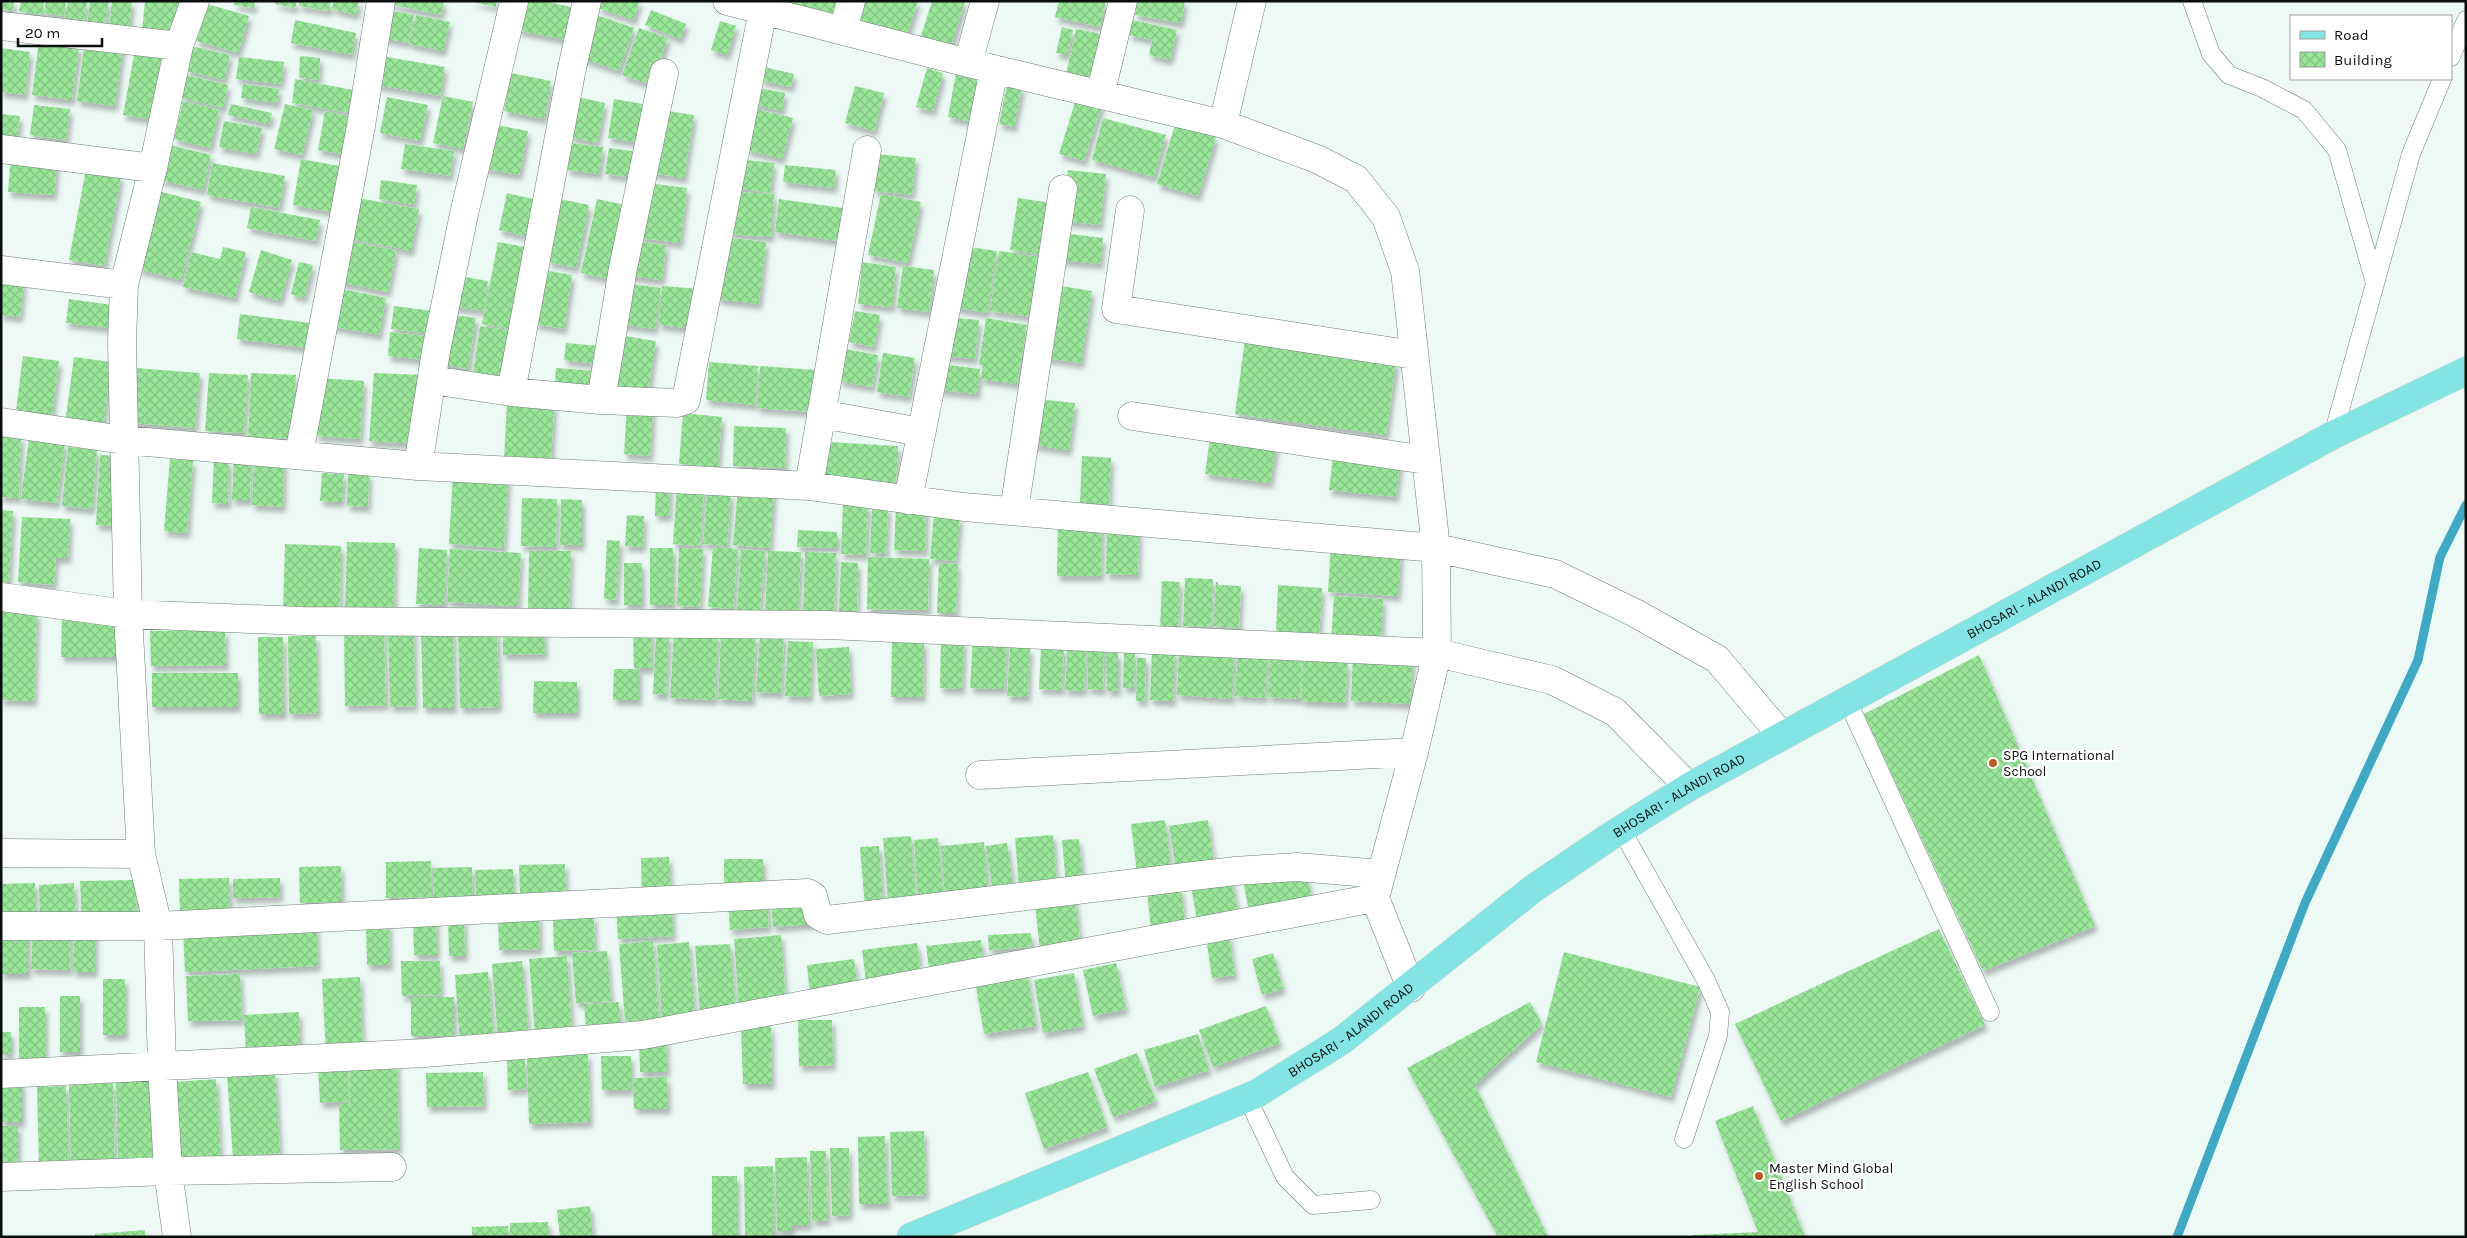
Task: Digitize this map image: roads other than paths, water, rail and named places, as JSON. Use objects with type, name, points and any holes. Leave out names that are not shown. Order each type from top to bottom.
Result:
[{"type":"main road","name":"BHOSARI - ALANDI ROAD","points":[[911,1237],[1247,1098],[1342,1041],[1411,988],[1534,888],[1621,829],[1689,787],[2333,435],[2466,371]]},
{"type":"street","points":[[177,1237],[168,1171],[162,1066],[158,926],[140,854],[128,614],[124,440],[124,285],[153,168],[179,46],[194,1]]},
{"type":"street","points":[[299,454],[361,126],[381,1]]},
{"type":"street","points":[[511,392],[569,82],[587,1]]},
{"type":"street","points":[[727,1],[968,63],[1223,124],[1317,159],[1356,179],[1386,217],[1405,271],[1436,548],[1437,653],[1414,752],[1378,886],[1411,988]]},
{"type":"street","points":[[843,31],[851,1]]},
{"type":"street","points":[[968,63],[985,1]]},
{"type":"street","points":[[1100,95],[1123,1]]},
{"type":"street","points":[[1223,124],[1252,1]]},
{"type":"street","points":[[418,466],[432,380],[464,214],[514,2]]},
{"type":"street","points":[[432,380],[511,392],[601,400],[681,403],[688,395],[763,10]]},
{"type":"street","points":[[1,26],[179,46]]},
{"type":"street","points":[[908,500],[994,69]]},
{"type":"street","points":[[601,400],[623,268],[664,73]]},
{"type":"street","points":[[1,149],[153,168]]},
{"type":"street","points":[[808,486],[867,150]]},
{"type":"street","points":[[1014,511],[1063,189]]},
{"type":"street","points":[[1130,210],[1116,309],[1414,355]]},
{"type":"street","points":[[1,270],[124,285]]},
{"type":"street","points":[[821,414],[921,432]]},
{"type":"street","points":[[1132,416],[1426,460]]},
{"type":"street","points":[[1,422],[124,440],[418,466],[808,486],[964,508],[1436,548],[1555,574],[1635,613],[1717,659],[1782,736]]},
{"type":"street","points":[[1,598],[128,614],[302,621],[828,625],[1437,653],[1552,680],[1615,712],[1689,787]]},
{"type":"street","points":[[980,775],[1414,752]]},
{"type":"street","points":[[1,853],[140,854]]},
{"type":"street","points":[[1,926],[158,926],[808,893],[813,896],[818,915],[827,920],[1236,871],[1297,867],[1378,886]]},
{"type":"street","points":[[1,1074],[425,1053],[642,1035],[1378,886]]},
{"type":"street","points":[[1,1177],[168,1171],[392,1167]]},
{"type":"lane","points":[[2192,1],[2211,54],[2229,75],[2262,88],[2304,110],[2337,150],[2376,283]]},
{"type":"lane","points":[[2452,55],[2466,20]]},
{"type":"lane","points":[[2333,435],[2411,154],[2442,80]]},
{"type":"lane","points":[[1847,700],[1990,1012]]},
{"type":"lane","points":[[1621,829],[1707,982],[1720,1012],[1718,1036],[1684,1139]]},
{"type":"lane","points":[[1247,1098],[1285,1177],[1313,1205],[1371,1200]]},
{"type":"waterway","points":[[2177,1237],[2305,903],[2418,660],[2440,557],[2466,505]]},
{"type":"place","name":"SPG International School","points":[[1993,763]]},
{"type":"place","name":"Master Mind Global English School","points":[[1759,1176]]}]
